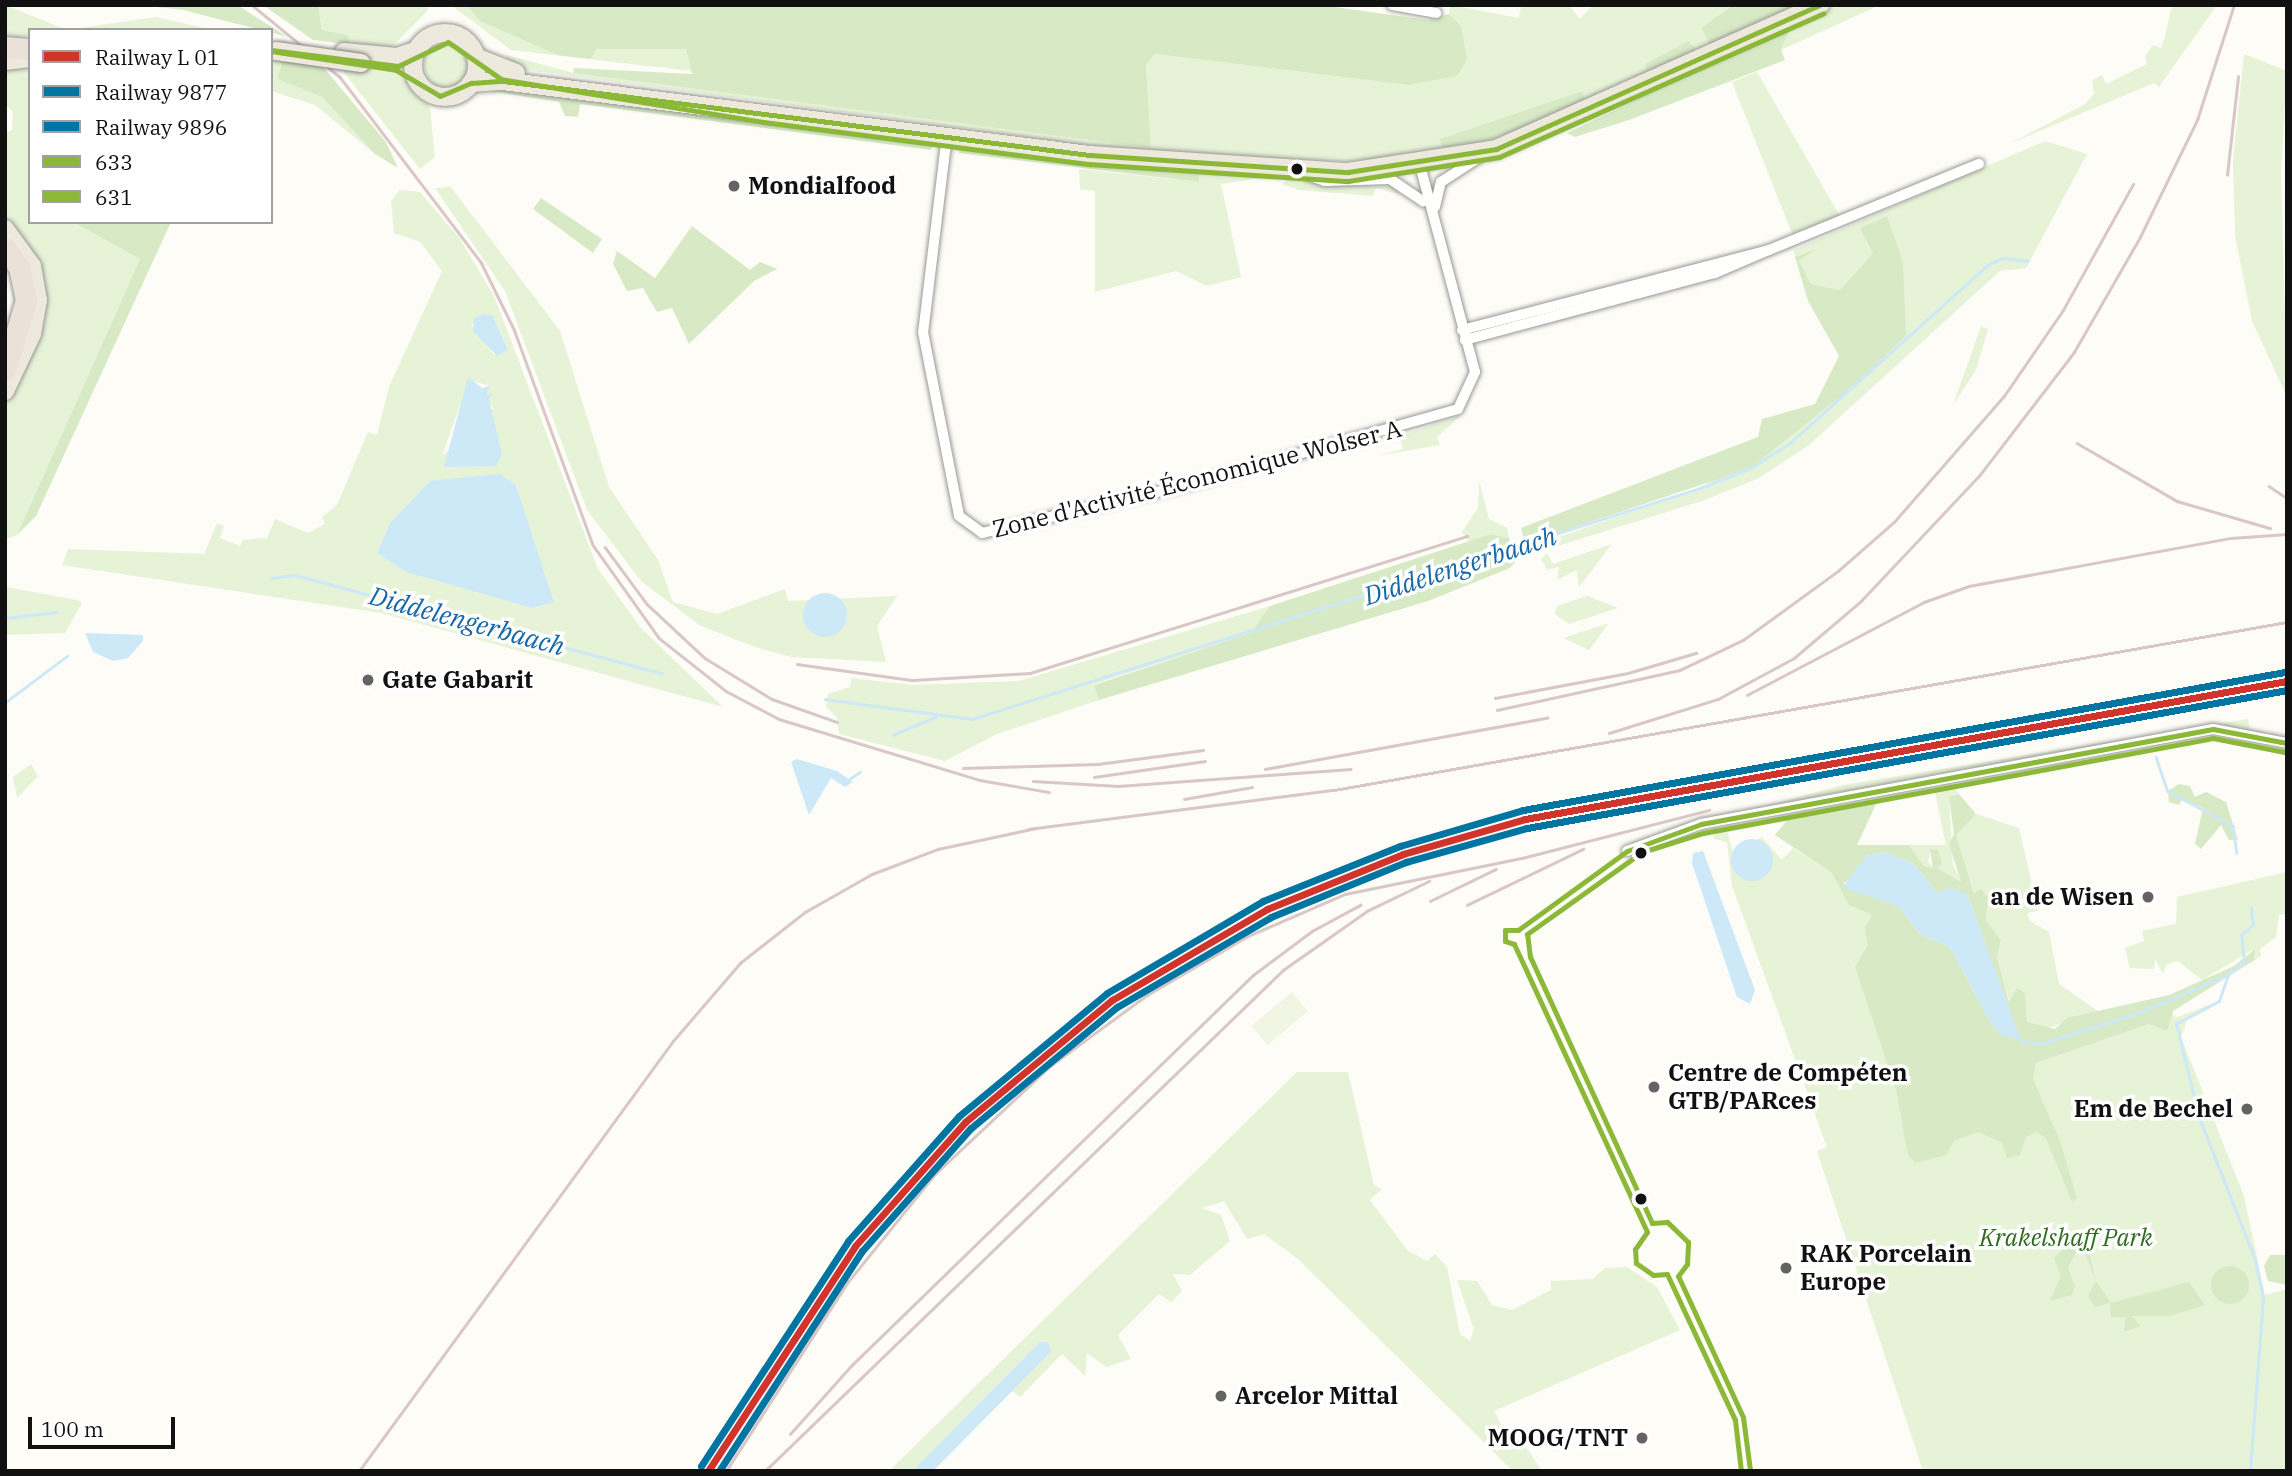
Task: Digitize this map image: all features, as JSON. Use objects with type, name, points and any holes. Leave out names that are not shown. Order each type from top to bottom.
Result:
[{"type":"highway","points":[[5,49],[28,49]]},
{"type":"highway","points":[[5,248],[19,267],[26,300],[5,370]]},
{"type":"main road","points":[[471,83],[765,113],[1090,155],[1298,172],[1418,165],[1496,149],[1820,5]]},
{"type":"main road","points":[[273,48],[397,57],[416,50],[429,37],[450,33],[467,41],[476,57],[503,71],[765,113]]},
{"type":"main road","points":[[273,48],[361,63],[415,76],[440,96],[458,94],[471,83],[476,57]]},
{"type":"main road","points":[[415,76],[416,50]]},
{"type":"main road","points":[[5,61],[28,58]]},
{"type":"main road","points":[[5,229],[32,266],[38,300],[32,334],[5,391]]},
{"type":"main road","points":[[5,240],[25,265],[32,292],[28,328],[5,378]]},
{"type":"street","points":[[1392,5],[1436,13]]},
{"type":"street","name":"Zone d'Activité Économique Wolser A","points":[[947,135],[923,332],[959,516],[972,532],[1195,483],[1458,410],[1474,385],[1465,333],[1418,165]]},
{"type":"street","points":[[1418,165],[1423,201],[1460,342],[1465,333],[1434,197],[1452,170],[1496,149]]},
{"type":"street","points":[[1465,333],[1715,273],[1979,164]]},
{"type":"street","points":[[1298,172],[1325,181],[1390,180],[1423,201]]},
{"type":"street","points":[[1628,851],[1689,827],[2213,729],[2287,743]]},
{"type":"green space","points":[[5,5],[62,28],[28,28],[28,36],[5,39]]},
{"type":"green space","points":[[139,5],[237,5],[288,37],[273,33],[273,28],[253,28],[183,10]]},
{"type":"green space","points":[[263,5],[318,5],[322,30],[348,35],[349,44],[313,40]]},
{"type":"green space","points":[[318,5],[427,5],[428,10],[389,50],[349,44],[348,35],[322,30]]},
{"type":"green space","points":[[451,5],[466,5],[480,21],[595,49],[686,49],[691,71],[511,50]]},
{"type":"green space","points":[[466,5],[1320,5],[1428,20],[1449,14],[1461,26],[1467,60],[1457,76],[1408,85],[1155,54],[1146,65],[1151,148],[573,73],[574,68],[692,74],[686,49],[596,49],[591,59],[558,55],[480,21]]},
{"type":"green space","points":[[1450,5],[1519,18],[1521,5],[1569,5],[1580,19],[1593,5],[1733,5],[1701,28],[1711,46],[1600,99],[1587,103],[1582,91],[1440,139],[1443,150],[1371,162],[1149,153],[505,67],[507,55],[574,73],[1151,148],[1146,65],[1155,54],[1408,85],[1461,26],[1449,14]]},
{"type":"green space","points":[[1733,5],[1798,5],[1711,46],[1701,28]]},
{"type":"green space","points":[[1835,5],[1880,5],[1781,50],[1791,26]]},
{"type":"green space","points":[[2172,5],[2217,5],[2159,87],[2154,83],[2009,144],[2085,104],[2094,94],[2092,80],[2102,75],[2106,84],[2147,64],[2145,56],[2153,45],[2161,48]]},
{"type":"green space","points":[[156,17],[204,28],[81,28]]},
{"type":"green space","points":[[1791,26],[1781,50],[1785,60],[1629,120],[1575,137],[1567,133]]},
{"type":"green space","points":[[1689,41],[1698,52],[1648,71],[1645,64]]},
{"type":"green space","points":[[446,43],[461,50],[468,65],[461,80],[446,87],[431,80],[424,65],[431,50]]},
{"type":"green space","points":[[2244,54],[2287,71],[2281,172],[2287,397],[2252,321],[2235,235],[2233,160]]},
{"type":"green space","points":[[273,56],[284,58],[277,79],[322,97],[375,154],[315,105],[273,92]]},
{"type":"green space","points":[[284,58],[319,62],[386,142],[398,168],[375,154],[322,97],[277,79]]},
{"type":"green space","points":[[407,58],[430,109],[435,157],[420,169],[338,65],[386,71],[387,64],[399,67]]},
{"type":"green space","points":[[28,63],[28,224],[77,224],[140,259],[17,535],[5,539],[5,402],[35,338],[36,260],[5,221],[5,133],[12,130],[13,111],[5,105],[5,67]]},
{"type":"green space","points":[[1757,72],[1841,218],[1793,236],[1732,82]]},
{"type":"green space","points":[[489,87],[932,142],[931,150],[580,104],[578,117],[565,116],[559,102],[477,89]]},
{"type":"green space","points":[[1582,91],[1587,103],[1493,139],[1442,150],[1440,139]]},
{"type":"green space","points":[[2045,141],[2087,154],[2026,268],[2000,271],[1809,445],[1759,478],[1705,500],[1535,553],[1527,548],[1700,488],[1853,386],[1873,253],[1840,290],[1811,284],[1799,261],[1818,248],[1795,257],[1794,250]]},
{"type":"green space","points":[[960,147],[1199,174],[1199,182],[959,153]]},
{"type":"green space","points":[[1079,169],[1198,182],[1199,174],[1260,178],[1221,184],[1241,277],[1207,286],[1176,271],[1095,292],[1095,191],[1080,189]]},
{"type":"green space","points":[[1291,178],[1325,185],[1400,187],[1398,194],[1376,188],[1373,196],[1299,190],[1282,184]]},
{"type":"green space","points":[[451,187],[560,331],[609,487],[658,560],[673,602],[717,614],[785,589],[788,601],[897,596],[877,626],[886,662],[791,657],[755,647],[701,626],[642,582],[587,510],[505,291],[435,188]]},
{"type":"green space","points":[[400,190],[420,192],[460,239],[494,296],[598,569],[641,628],[723,707],[381,613],[62,565],[68,549],[204,554],[217,523],[224,526],[220,538],[240,546],[243,540],[267,538],[275,519],[308,533],[325,524],[322,517],[337,505],[368,432],[377,435],[389,387],[442,271],[420,242],[394,233],[391,201]],"holes":[[[493,316],[508,349],[494,355],[471,325]],[[469,380],[490,386],[484,393],[493,408],[442,456]],[[430,481],[516,485],[554,602],[532,608],[406,572],[377,553],[390,523]]]},
{"type":"green space","points":[[541,198],[602,239],[593,253],[533,209]]},
{"type":"green space","points":[[1887,216],[1903,262],[1906,336],[1853,386],[1751,468],[1525,544],[1521,528],[1758,437],[1762,419],[1815,404],[1839,356],[1808,301],[1795,257],[1818,248],[1799,261],[1811,284],[1840,290],[1873,253],[1860,228]]},
{"type":"green space","points":[[77,224],[170,224],[36,516],[17,535],[140,259]]},
{"type":"green space","points":[[692,226],[750,270],[760,262],[777,269],[754,281],[689,344],[672,308],[657,312],[643,288],[627,291],[613,264],[617,251],[655,278]]},
{"type":"green space","points":[[1981,326],[1988,329],[1976,370],[1953,405]]},
{"type":"green space","points":[[1462,415],[1437,437],[1440,445],[1377,456],[1403,449],[1400,436]]},
{"type":"green space","points":[[1479,481],[1489,519],[1507,528],[1509,538],[1491,534],[1469,542],[1462,532],[1478,508]]},
{"type":"green space","points":[[1491,534],[1509,538],[1516,561],[1510,568],[1428,601],[1099,700],[1094,685],[1251,633],[1270,606]]},
{"type":"green space","points":[[1612,544],[1579,587],[1577,570],[1557,580],[1559,567],[1547,570],[1541,559],[1547,553],[1553,564]]},
{"type":"green space","points":[[5,587],[82,603],[65,633],[5,635]]},
{"type":"green space","points":[[1587,596],[1618,608],[1569,624],[1555,614],[1557,606]]},
{"type":"green space","points":[[1270,606],[1252,633],[1094,684],[1099,700],[997,734],[945,761],[839,734],[837,718],[826,706],[828,694],[850,687],[851,678],[913,685],[1019,681]]},
{"type":"green space","points":[[1606,624],[1589,650],[1563,638]]},
{"type":"green space","points":[[2248,719],[2250,729],[2287,738],[2214,724]]},
{"type":"green space","points":[[2171,732],[1761,807],[1843,785]]},
{"type":"green space","points":[[31,764],[38,776],[17,798],[13,777]]},
{"type":"green space","points":[[1952,784],[1959,794],[1949,798],[1953,865],[1962,883],[1936,868],[1931,849],[1928,862],[1935,868],[1924,866],[1909,845],[1946,845],[1934,788]]},
{"type":"green space","points":[[2179,784],[2190,786],[2195,797],[2206,792],[2226,802],[2238,840],[2229,840],[2221,825],[2201,849],[2195,844],[2203,808],[2182,799],[2179,805],[2169,802],[2168,791]]},
{"type":"green space","points":[[1959,794],[1976,814],[1956,835],[1974,893],[1981,889],[1988,898],[1986,921],[2001,940],[1997,957],[2009,1002],[2017,988],[2025,993],[2027,1022],[2055,1029],[2067,1018],[2169,995],[2234,966],[2255,949],[2254,959],[2261,956],[2173,1011],[2167,1031],[2149,1024],[2036,1063],[2033,1079],[2060,1141],[2077,1198],[2072,1202],[2046,1138],[2036,1132],[2026,1137],[2020,1155],[2007,1158],[2002,1143],[1978,1132],[1954,1141],[1946,1155],[1915,1163],[1908,1155],[1896,1090],[1855,967],[1868,945],[1865,928],[1872,915],[1849,905],[1832,873],[1775,835],[1788,819],[1878,800],[1857,845],[1909,845],[1924,866],[1933,868],[1930,849],[1938,850],[1942,864],[1937,868],[1961,882],[1949,844],[1954,834],[1949,797]],"holes":[[[1885,852],[1914,864],[1937,893],[1967,894],[2020,1039],[2000,1034],[1989,1020],[1950,947],[1921,935],[1899,907],[1843,884],[1863,869],[1866,856]]]},
{"type":"green space","points":[[1976,814],[2019,828],[2038,911],[2027,913],[2030,921],[2049,932],[2059,984],[2098,1011],[2042,1030],[2027,1022],[2022,1006],[2010,1004],[1997,957],[2001,940],[1986,922],[1988,898],[1975,894],[1955,834]]},
{"type":"green space","name":"Krakelshaff Park","points":[[1713,827],[1726,828],[1733,852],[1762,837],[1782,860],[1793,848],[1832,873],[2012,1028],[2036,1063],[2149,1024],[2167,1031],[2172,1011],[2175,1018],[2219,1001],[2188,1018],[2181,1037],[2244,1196],[2265,1295],[2287,1289],[2287,1471],[1923,1471],[1817,1151],[1827,1147],[1732,886],[1727,842],[1714,839]]},
{"type":"green space","points":[[2287,872],[2287,914],[2279,915],[2276,937],[2260,949],[2261,956],[2253,959],[2254,949],[2202,980],[2178,961],[2167,964],[2163,974],[2155,959],[2154,969],[2130,968],[2125,948],[2144,941],[2142,931],[2176,924],[2177,897]]},
{"type":"green space","points":[[1292,992],[1308,1011],[1267,1045],[1251,1026]]},
{"type":"green space","points":[[1297,1072],[1348,1072],[1374,1185],[1382,1189],[1370,1200],[1407,1250],[1427,1261],[1435,1254],[1447,1267],[1460,1334],[1470,1341],[1474,1329],[1457,1280],[1477,1281],[1492,1305],[1512,1310],[1551,1290],[1551,1281],[1593,1279],[1605,1268],[1627,1267],[1657,1287],[1680,1330],[1494,1411],[1514,1449],[1524,1444],[1542,1471],[1513,1471],[1298,1259],[1264,1234],[1247,1239],[1224,1201],[1202,1208],[1221,1215],[1230,1241],[1190,1275],[1173,1274],[1182,1291],[1171,1302],[1159,1294],[1118,1335],[1131,1359],[1106,1367],[1087,1353],[1085,1376],[1062,1354],[1020,1397],[1012,1391],[1051,1352],[1040,1342],[912,1471],[889,1471]]},
{"type":"green space","points":[[2066,1246],[2077,1250],[2068,1268],[2075,1286],[2072,1295],[2050,1301],[2061,1275],[2054,1258]]},
{"type":"green space","points":[[2089,1252],[2096,1281],[2085,1254]]},
{"type":"green space","points":[[2270,1255],[2287,1255],[2287,1285],[2268,1281],[2264,1266]]},
{"type":"green space","points":[[2230,1266],[2243,1272],[2249,1285],[2243,1298],[2230,1304],[2217,1298],[2211,1285],[2217,1272]]},
{"type":"green space","points":[[2096,1281],[2111,1303],[2189,1282],[2205,1305],[2170,1316],[2132,1316],[2141,1326],[2124,1332],[2126,1317],[2111,1317],[2110,1303],[2095,1307],[2088,1296]]},
{"type":"water","points":[[484,314],[493,316],[508,350],[497,356],[473,331],[474,318]]},
{"type":"water","points":[[468,377],[482,388],[490,386],[486,395],[494,393],[489,399],[502,455],[496,466],[444,467]]},
{"type":"water","points":[[500,474],[516,485],[554,602],[532,608],[406,572],[377,553],[390,523],[430,481]]},
{"type":"water","points":[[825,593],[840,600],[847,615],[840,630],[825,637],[810,630],[803,615],[810,600]]},
{"type":"water","points":[[85,633],[143,635],[143,641],[128,658],[113,661],[93,652]]},
{"type":"water","points":[[797,759],[837,771],[853,782],[845,787],[831,778],[809,815],[791,762]]},
{"type":"water","points":[[1752,839],[1767,845],[1773,860],[1767,875],[1752,881],[1737,875],[1731,860],[1737,845]]},
{"type":"water","points":[[1703,851],[1755,990],[1750,1004],[1737,997],[1692,863],[1693,853]]},
{"type":"water","points":[[1885,852],[1914,864],[1937,893],[1951,888],[1967,894],[2021,1040],[2000,1034],[1989,1020],[1950,947],[1921,935],[1899,907],[1843,887],[1866,856]]},
{"type":"water","points":[[1040,1342],[1048,1342],[1051,1352],[933,1471],[912,1471]]},
{"type":"waterway","name":"Diddelengerbaach","points":[[825,699],[972,719],[1700,488],[1751,468],[1790,443],[1988,265],[2003,258],[2028,261]]},
{"type":"waterway","name":"Diddelengerbaach","points":[[271,578],[295,575],[662,673]]},
{"type":"waterway","name":"Diddelengerbaach","points":[[5,618],[57,612]]},
{"type":"waterway","points":[[7,701],[67,656]]},
{"type":"waterway","points":[[893,735],[935,717]]},
{"type":"waterway","points":[[2156,757],[2168,791],[2233,826],[2237,853]]},
{"type":"waterway","points":[[848,780],[860,772]]},
{"type":"waterway","points":[[2250,1471],[2263,1298],[2255,1260],[2199,1118],[2176,1024],[2219,1001],[2228,975],[2244,962],[2241,935],[2253,925],[2251,908]]},
{"type":"waterway","points":[[2021,1040],[2040,1044],[2136,1014],[2228,975]]},
{"type":"railway","points":[[252,5],[340,77],[481,262],[514,329],[593,545],[659,638],[726,691],[779,719],[980,780],[1049,792]]},
{"type":"railway","points":[[1609,733],[1718,699],[1794,658],[1861,601],[1979,476],[2074,352],[2140,237],[2197,120],[2234,5]]},
{"type":"railway","points":[[2227,175],[2238,77]]},
{"type":"railway","points":[[1497,710],[1680,670],[1743,640],[1838,571],[1894,522],[2004,396],[2063,310],[2133,184]]},
{"type":"railway","points":[[2077,443],[2177,501],[2270,528]]},
{"type":"railway","points":[[2269,486],[2287,498]]},
{"type":"railway","points":[[1747,695],[1924,602],[1969,586],[2231,538],[2287,534]]},
{"type":"railway","points":[[797,664],[913,680],[1030,673],[1467,536]]},
{"type":"railway","points":[[605,547],[647,604],[705,658],[772,699],[837,722]]},
{"type":"railway","points":[[1028,829],[1334,790],[2287,622]]},
{"type":"railway","points":[[1495,698],[1628,673],[1696,653]]},
{"type":"railway","points":[[1265,769],[1547,718]]},
{"type":"railway","points":[[963,768],[1098,764],[1203,750]]},
{"type":"railway","points":[[1094,777],[1205,761]]},
{"type":"railway","points":[[1033,781],[1118,786],[1350,769]]},
{"type":"railway","points":[[1184,799],[1252,787]]},
{"type":"railway","points":[[726,1471],[847,1283],[934,1175],[1050,1066],[1147,995],[1248,936],[1345,894],[1522,858],[1709,810]]},
{"type":"railway","points":[[359,1471],[673,1041],[740,963],[805,912],[872,874],[938,849],[1036,828]]},
{"type":"railway","points":[[1467,905],[1583,849]]},
{"type":"railway","points":[[1430,901],[1496,869]]},
{"type":"railway","points":[[765,1471],[1283,970],[1367,911],[1429,881]]},
{"type":"railway","points":[[790,1434],[852,1365],[1253,975],[1312,931],[1360,905]]},
{"type":"transit line","name":"633","points":[[273,51],[396,70],[440,96],[471,83],[503,81],[1090,155],[1348,172],[1496,149],[1819,5]]},
{"type":"transit line","name":"631","points":[[273,50],[398,66],[448,42],[501,79],[764,122],[1089,164],[1348,181],[1499,157],[1824,13]]},
{"type":"transit line","points":[[708,1471],[855,1246],[965,1122],[1112,1000],[1267,909],[1403,854],[1525,819],[2287,681]]},
{"type":"transit line","name":"633","points":[[1514,944],[1505,941],[1505,930],[1518,930],[1627,851],[1701,824],[2213,729],[2287,743]]},
{"type":"transit line","name":"631","points":[[1750,1470],[1743,1417],[1678,1276],[1687,1264],[1688,1242],[1667,1222],[1652,1223],[1530,957],[1527,934],[1642,852],[1703,833],[2213,738],[2285,752]]},
{"type":"transit line","name":"633","points":[[1514,944],[1647,1232],[1635,1249],[1636,1263],[1653,1275],[1667,1274],[1735,1420],[1741,1471]]},
{"type":"rail line","name":"9896","points":[[701,1466],[848,1241],[959,1116],[1107,993],[1263,901],[1400,846],[1523,810],[2285,672]]},
{"type":"rail line","name":"9877","points":[[719,1471],[862,1251],[971,1128],[1117,1007],[1271,917],[1406,862],[1527,828],[2287,690]]},
{"type":"place","name":"Mondialfood","points":[[734,186]]},
{"type":"place","name":"Gate Gabarit","points":[[368,680]]},
{"type":"place","name":"an de Wisen","points":[[2148,897]]},
{"type":"place","name":"Centre de Compéten GTB/PARces","points":[[1654,1087]]},
{"type":"place","name":"Em de Bechel","points":[[2247,1109]]},
{"type":"place","name":"RAK Porcelain Europe","points":[[1786,1268]]},
{"type":"place","name":"Arcelor Mittal","points":[[1221,1396]]},
{"type":"place","name":"MOOG/TNT","points":[[1642,1438]]}]
